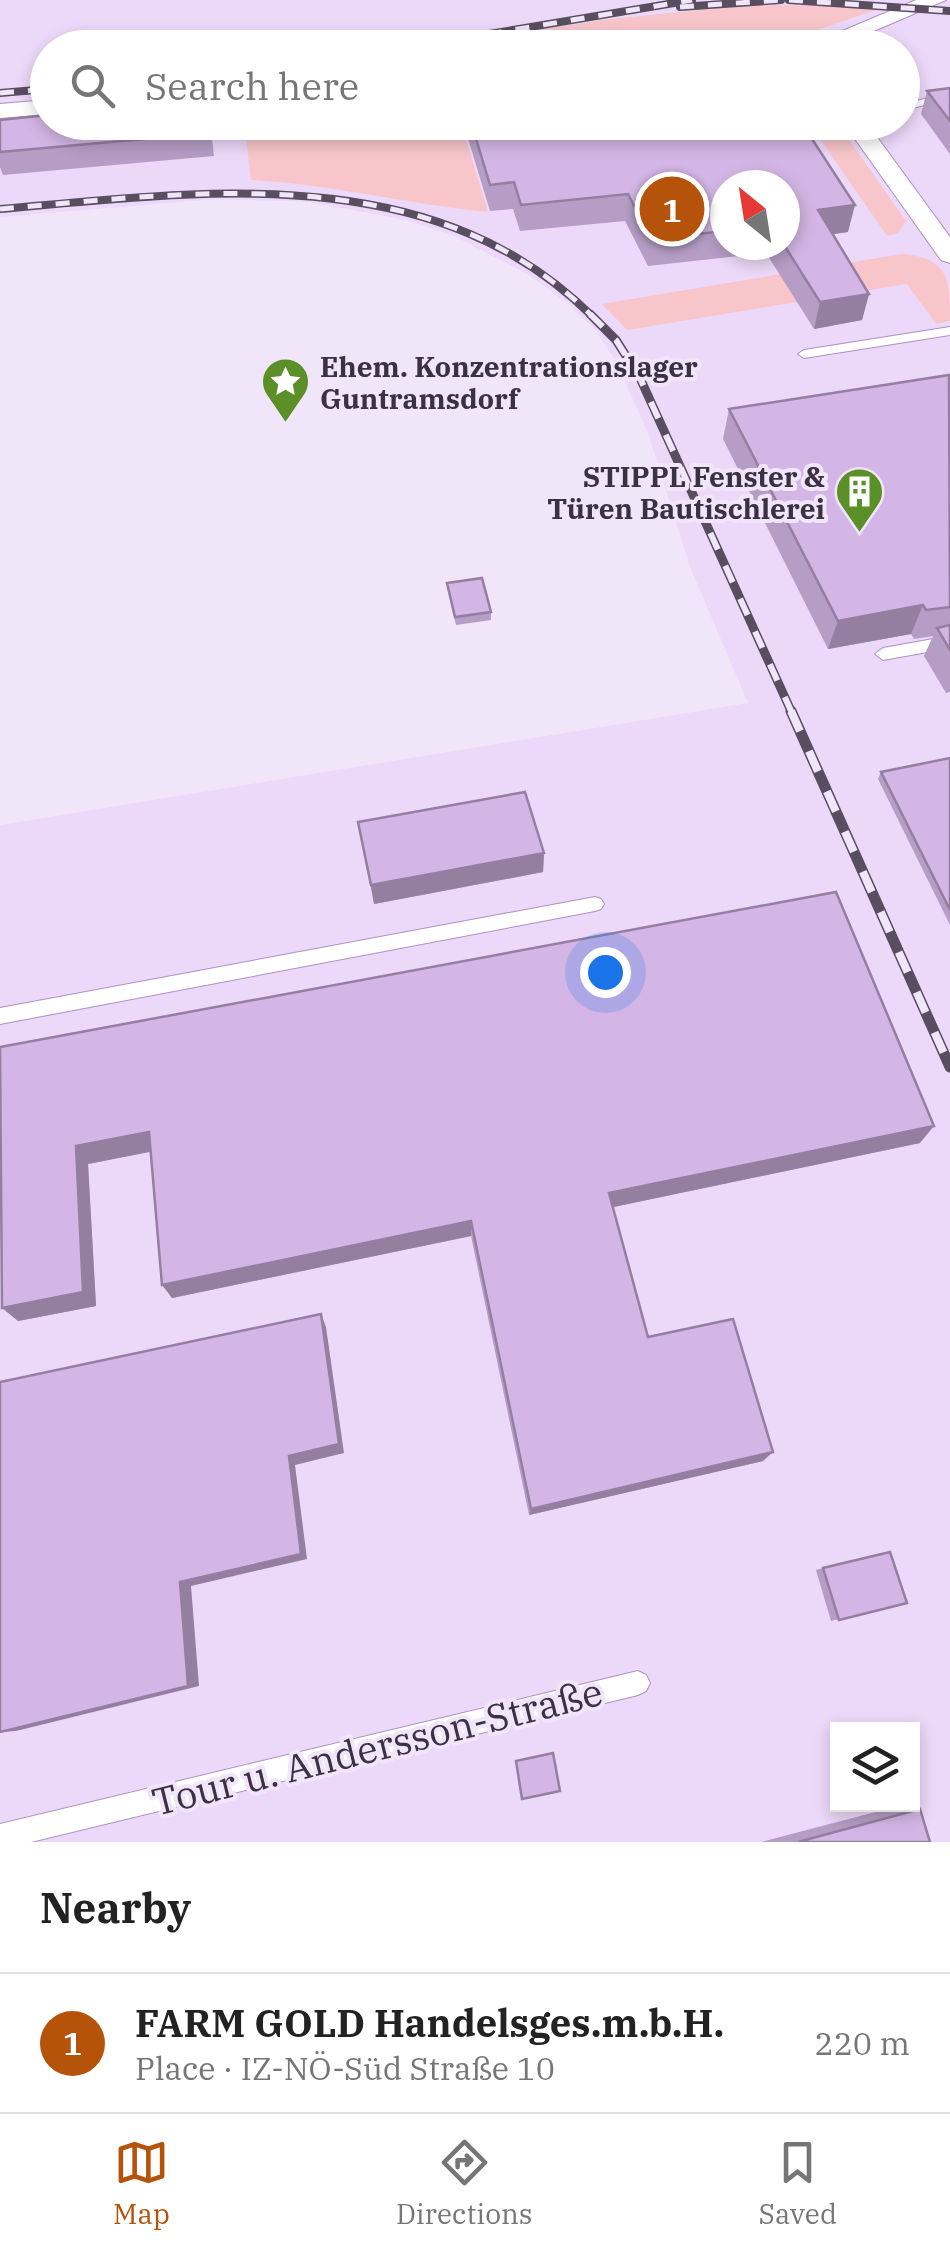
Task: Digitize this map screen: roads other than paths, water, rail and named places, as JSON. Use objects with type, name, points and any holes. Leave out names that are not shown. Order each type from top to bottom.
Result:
[{"type":"street","points":[[859,30],[935,0]]},
{"type":"street","points":[[0,111],[30,113]]},
{"type":"street","points":[[867,140],[950,254]]},
{"type":"lane","points":[[920,103],[950,95]]},
{"type":"lane","points":[[804,354],[950,331]]},
{"type":"lane","points":[[884,654],[950,642]]},
{"type":"lane","points":[[0,1016],[594,904]]},
{"type":"lane","name":"Tour u. Andersson-Straße","points":[[0,1837],[638,1684]]},
{"type":"railway","points":[[513,30],[692,0]]},
{"type":"railway","points":[[680,7],[781,0]]},
{"type":"railway","points":[[789,0],[950,11]]},
{"type":"railway","points":[[0,93],[30,90]]},
{"type":"railway","points":[[0,209],[156,196],[235,194],[313,197],[389,208],[462,231],[530,266],[592,316]]},
{"type":"railway","points":[[592,316],[616,340],[640,378],[792,713]]},
{"type":"railway","points":[[791,711],[950,1067]]},
{"type":"place","name":"FARM GOLD Handelsges.m.b.H.","points":[[672,209]]},
{"type":"place","name":"Ehem. Konzentrationslager Guntramsdorf","points":[[285,424]]},
{"type":"place","name":"STIPPL Fenster & Türen Bautischlerei","points":[[860,534]]}]
